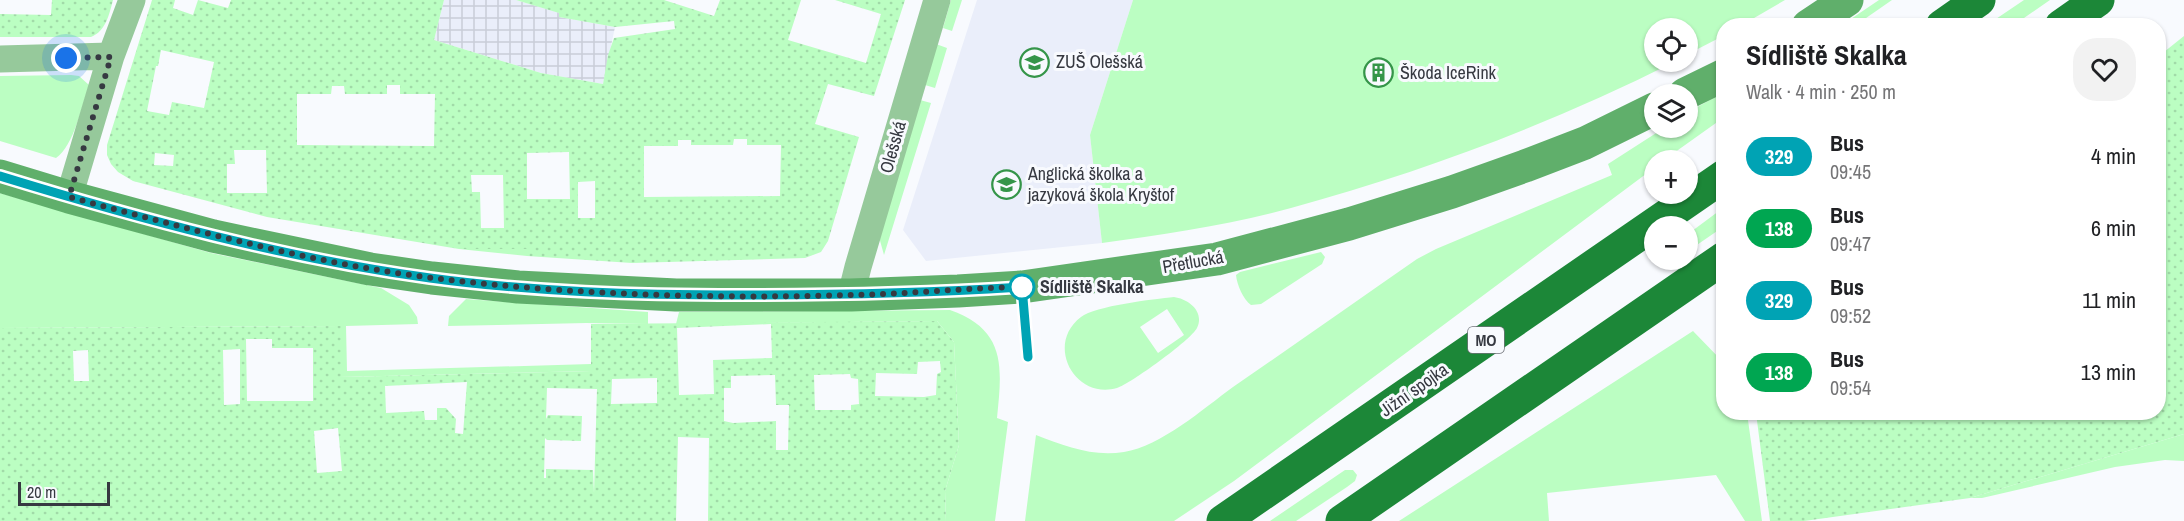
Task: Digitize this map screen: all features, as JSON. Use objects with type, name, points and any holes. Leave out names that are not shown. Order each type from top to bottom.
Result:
[{"type":"highway","points":[[1953,18],[1979,0]]},
{"type":"highway","points":[[2072,18],[2098,0]]},
{"type":"highway","name":"Jižní spojka","points":[[1236,512],[1716,182]]},
{"type":"highway","points":[[1342,521],[1716,264]]},
{"type":"street","points":[[69,197],[111,57],[132,0]]},
{"type":"street","name":"Olešská","points":[[851,295],[937,0]]},
{"type":"street","points":[[1820,18],[1847,0]]},
{"type":"street","points":[[0,59],[111,57]]},
{"type":"street","points":[[1698,88],[1716,79]]},
{"type":"street","name":"Přetlucká","points":[[0,176],[213,236],[370,269],[432,278],[587,292],[676,295],[851,295],[1022,287],[1217,259],[1349,224],[1452,192],[1585,143],[1644,114]]},
{"type":"shaded area","points":[[444,0],[516,0],[560,13],[559,17],[615,27],[603,84],[541,73],[434,40]]},
{"type":"shaded area","points":[[977,0],[1133,0],[1090,135],[1102,243],[926,261],[903,230]]},
{"type":"green space","points":[[52,0],[113,0],[103,27],[91,37],[0,37],[0,14],[51,15]]},
{"type":"green space","points":[[152,0],[175,0],[173,8],[193,15],[198,0],[228,8],[231,0],[444,0],[434,40],[541,73],[603,84],[608,55],[614,38],[675,29],[674,21],[615,27],[559,17],[559,13],[516,0],[664,0],[714,16],[720,0],[801,0],[788,40],[866,63],[881,14],[835,0],[905,0],[874,96],[828,84],[815,124],[859,137],[828,241],[821,252],[805,258],[632,263],[527,256],[527,249],[459,249],[267,217],[133,181],[118,172],[111,164],[107,155],[107,145]],"holes":[[[161,50],[214,62],[204,108],[172,102],[169,115],[147,111],[156,66],[158,66]],[[387,85],[400,85],[400,94],[435,94],[434,146],[297,145],[297,94],[331,94],[332,86],[344,86],[345,94],[387,94]],[[734,139],[747,139],[747,145],[781,145],[780,196],[644,197],[644,146],[678,146],[678,140],[691,140],[691,145],[733,145]],[[234,150],[266,150],[267,193],[227,193],[227,164],[235,164]],[[569,152],[570,199],[527,199],[527,153]],[[155,153],[174,155],[173,166],[154,165]],[[471,175],[503,175],[504,228],[481,228],[480,192],[472,192]],[[595,181],[595,218],[578,218],[578,182]]]},
{"type":"green space","points":[[951,0],[962,0],[952,31],[943,28]]},
{"type":"green space","points":[[1133,0],[1785,0],[1754,18],[1716,18],[1716,40],[1698,49],[1698,18],[1644,18],[1644,72],[1654,72],[1581,106],[1486,145],[1389,179],[1268,214],[1102,243],[1090,135]]},
{"type":"green space","points":[[1879,0],[1892,0],[1866,18],[1852,18]]},
{"type":"green space","points":[[2024,0],[2050,0],[2024,18],[1997,18]]},
{"type":"green space","points":[[2184,36],[2184,434],[1970,498],[1804,521],[1770,521],[1757,420],[2166,420],[2166,50]]},
{"type":"green space","points":[[936,44],[947,48],[935,88],[925,85]]},
{"type":"green space","points":[[0,76],[79,76],[89,85],[73,135],[56,158],[0,141]]},
{"type":"green space","points":[[1716,97],[1716,123],[1698,136],[1698,107]]},
{"type":"green space","points":[[920,100],[931,103],[884,255],[879,237]]},
{"type":"green space","points":[[1648,138],[1695,138],[1678,150],[1644,150],[1644,175],[1234,481],[1174,521],[1025,521],[1036,435],[1068,447],[1090,452],[1112,453],[1138,448],[1167,435],[1417,259],[1612,175],[1608,164]]},
{"type":"green space","points":[[0,193],[211,253],[381,288],[409,305],[417,317],[418,324],[346,326],[347,371],[591,364],[591,371],[340,377],[341,326],[0,328]]},
{"type":"green space","points":[[1716,213],[1716,232],[1698,244],[1698,227]]},
{"type":"green space","points":[[459,249],[527,249],[527,256]]},
{"type":"green space","points":[[1321,252],[1325,257],[1322,264],[1261,304],[1251,305],[1241,292],[1236,275],[1240,272]]},
{"type":"green space","points":[[1174,297],[1190,303],[1199,316],[1197,328],[1184,342],[1117,388],[1102,390],[1088,386],[1077,378],[1069,367],[1065,354],[1065,341],[1070,328],[1081,317],[1111,306]],"holes":[[[1167,309],[1184,335],[1158,353],[1140,327]]]},
{"type":"green space","points":[[466,299],[648,312],[648,324],[448,326],[449,316]]},
{"type":"green space","points":[[950,310],[969,318],[982,328],[997,353],[1000,383],[997,418],[1008,422],[995,521],[946,521],[945,491],[959,445],[954,342],[937,321],[676,324],[679,312]]},
{"type":"green space","points":[[937,321],[954,342],[959,445],[945,491],[946,521],[708,521],[709,438],[678,437],[676,521],[0,521],[0,328],[341,326],[341,377],[591,371],[591,324]],"holes":[[[771,324],[772,358],[713,360],[714,394],[679,395],[677,328]],[[246,339],[272,339],[272,348],[313,348],[313,401],[247,401]],[[240,349],[240,404],[224,405],[223,350]],[[88,350],[89,381],[74,381],[73,351]],[[940,361],[941,372],[937,374],[936,395],[924,397],[875,396],[876,373],[917,374],[918,362]],[[850,374],[851,378],[858,379],[859,404],[851,405],[851,410],[815,410],[814,375]],[[775,375],[776,405],[789,405],[788,450],[776,450],[776,421],[733,423],[724,421],[724,388],[731,388],[731,376]],[[657,378],[657,403],[611,404],[612,379]],[[467,382],[463,434],[455,433],[456,419],[446,408],[437,408],[437,420],[425,420],[424,411],[386,413],[385,386]],[[547,388],[597,389],[594,493],[593,470],[546,469],[546,478],[544,478],[545,438],[547,440],[581,441],[582,416],[548,415],[546,419]],[[338,428],[342,471],[317,473],[314,431]]]},
{"type":"green space","points":[[1693,331],[1716,355],[1716,420],[1748,420],[1762,521],[1745,521],[1716,475],[1547,493],[1549,521],[1399,521]]},
{"type":"green space","points":[[2184,434],[2184,461],[2165,460],[2115,467],[1982,498],[1970,498]]},
{"type":"green space","points":[[1345,470],[1353,470],[1357,475],[1355,481],[1347,487],[1296,521],[1270,521]]},
{"type":"bus line","name":"329","points":[[0,176],[213,236],[370,269],[432,278],[541,289],[676,295],[851,295],[1022,287],[1028,357]]},
{"type":"place","name":"ZUŠ Olešská","points":[[1035,62]]},
{"type":"place","name":"Škoda IceRink","points":[[1379,73]]},
{"type":"place","name":"Anglická školka a jazyková škola Kryštof","points":[[1007,184]]},
{"type":"place","name":"Sídliště Skalka","points":[[1022,287]]},
{"type":"route","points":[[66,58],[111,57],[69,197],[213,236],[390,272],[518,287],[587,292],[676,295],[851,295],[1022,287]]}]
